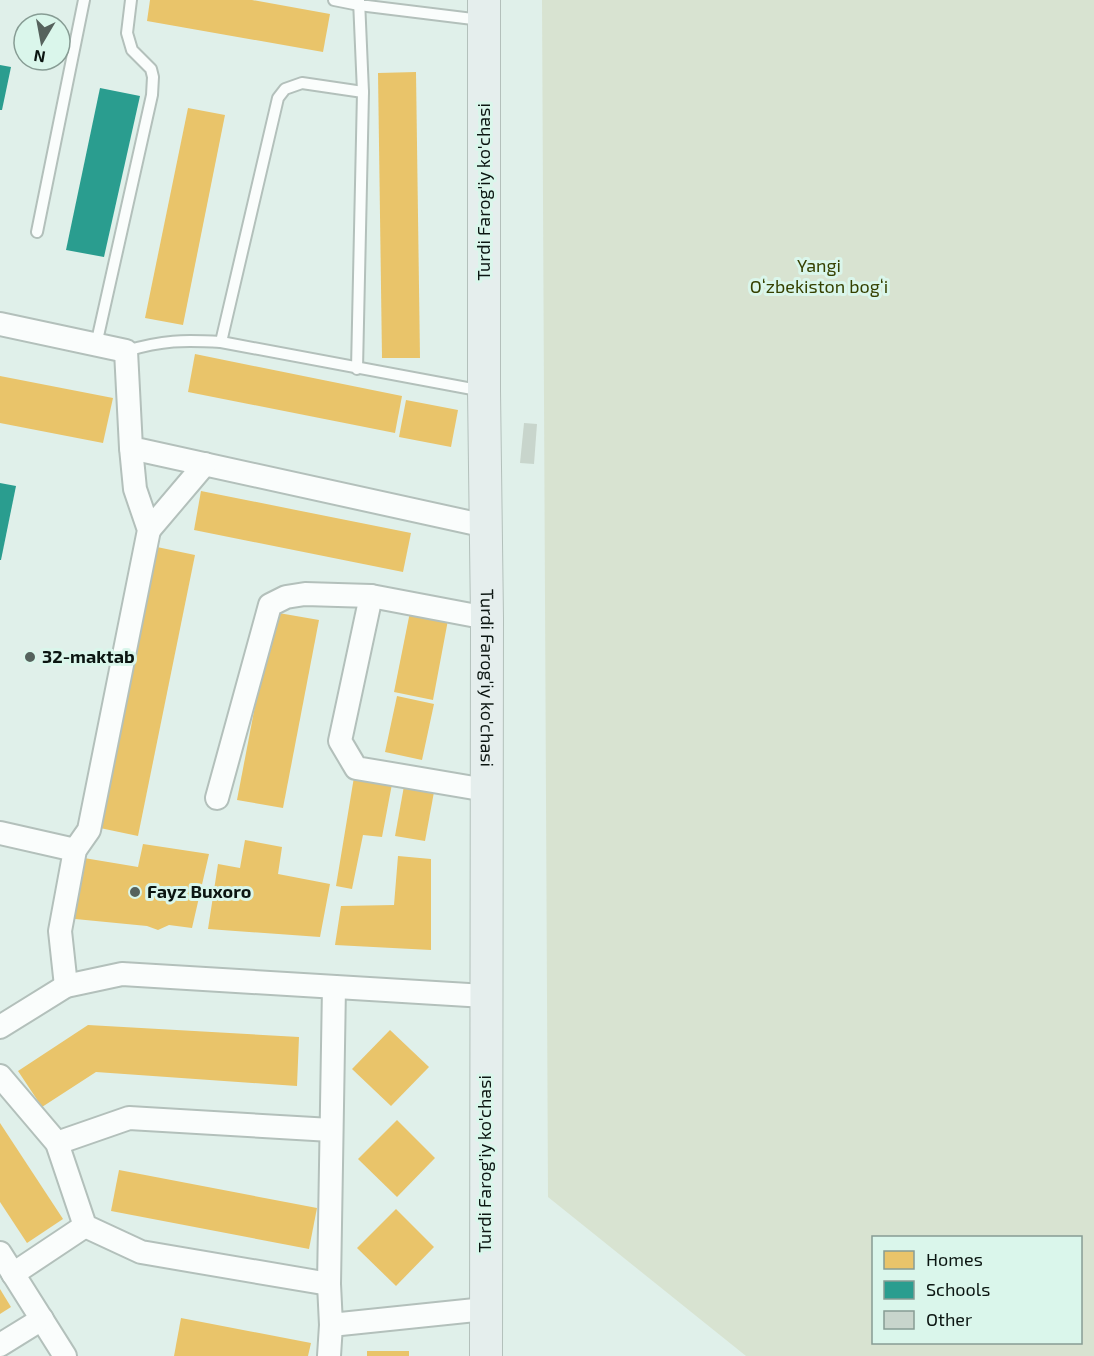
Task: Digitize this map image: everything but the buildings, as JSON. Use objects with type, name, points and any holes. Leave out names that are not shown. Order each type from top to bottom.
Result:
[{"type":"main road","name":"Turdi Farog'iy ko'chasi","points":[[484,10],[484,391],[487,618],[486,1356]]},
{"type":"street","points":[[0,324],[126,351],[135,489],[149,530]]},
{"type":"street","points":[[131,448],[486,526]]},
{"type":"street","points":[[66,986],[60,931],[75,850],[89,830],[149,530],[205,464]]},
{"type":"street","points":[[218,798],[270,605],[286,597],[305,594],[372,596],[487,618]]},
{"type":"street","points":[[372,596],[340,741],[356,768],[486,790]]},
{"type":"street","points":[[0,832],[75,850]]},
{"type":"street","points":[[0,1027],[66,986],[122,974],[485,996]]},
{"type":"street","points":[[329,1356],[334,987]]},
{"type":"street","points":[[0,1076],[57,1143],[85,1226],[141,1252],[329,1284]]},
{"type":"street","points":[[57,1143],[129,1118],[331,1130]]},
{"type":"street","points":[[13,1274],[85,1226]]},
{"type":"street","points":[[0,1253],[65,1356]]},
{"type":"street","points":[[331,1325],[486,1308]]},
{"type":"street","points":[[0,1345],[42,1319]]},
{"type":"lane","points":[[38,232],[84,0]]},
{"type":"lane","points":[[96,346],[152,95],[151,69],[132,50],[127,33],[130,0]]},
{"type":"lane","points":[[334,0],[484,10]]},
{"type":"lane","points":[[357,369],[363,92],[359,3]]},
{"type":"lane","points":[[221,342],[278,98],[285,89],[302,83],[363,92]]},
{"type":"lane","points":[[126,351],[156,342],[182,340],[221,342],[484,391]]},
{"type":"green space","name":"Yangi Oʻzbekiston bogʻi","points":[[542,0],[1094,0],[1094,1356],[746,1356],[548,1197]]},
{"type":"place","name":"32-maktab","points":[[30,657]]},
{"type":"place","name":"Fayz Buxoro","points":[[135,892]]}]
